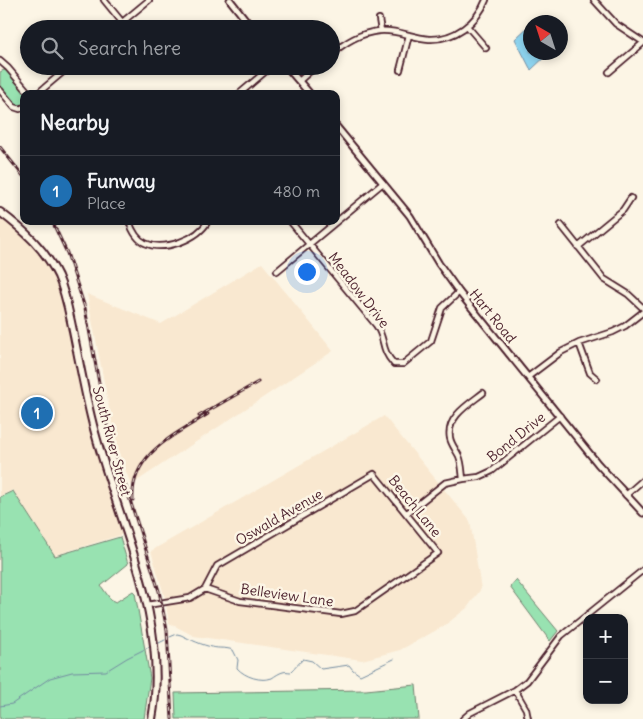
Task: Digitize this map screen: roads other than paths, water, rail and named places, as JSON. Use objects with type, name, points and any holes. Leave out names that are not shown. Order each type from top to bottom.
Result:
[{"type":"main road","name":"South River Street","points":[[0,212],[24,231],[37,245],[50,263],[62,286],[98,446],[147,605],[155,641],[157,677],[152,719]]},
{"type":"street","points":[[104,0],[120,20]]},
{"type":"street","points":[[124,20],[149,0]]},
{"type":"street","points":[[230,0],[247,20]]},
{"type":"street","points":[[340,46],[365,34],[381,31],[399,32],[429,39],[449,35],[468,26],[479,13],[486,0]]},
{"type":"street","points":[[594,0],[616,24],[643,43],[609,72]]},
{"type":"street","points":[[379,19],[381,31]]},
{"type":"street","points":[[468,26],[486,48]]},
{"type":"street","points":[[400,70],[410,35]]},
{"type":"street","points":[[1,65],[26,90]]},
{"type":"street","points":[[42,90],[59,75]]},
{"type":"street","points":[[244,90],[261,75]]},
{"type":"street","points":[[294,75],[307,90]]},
{"type":"street","points":[[299,81],[306,75]]},
{"type":"street","points":[[0,90],[16,108],[20,108]]},
{"type":"street","name":"Hart Road","points":[[340,131],[410,216],[439,264],[459,292],[598,464],[643,513]]},
{"type":"street","points":[[340,219],[383,183]]},
{"type":"street","points":[[578,247],[623,210],[631,198]]},
{"type":"street","points":[[131,225],[138,238],[144,243],[162,245],[192,238],[205,225]]},
{"type":"street","name":"Meadow Drive","points":[[293,225],[379,330],[383,346],[394,364],[399,365],[408,361],[431,341],[442,308],[459,292]]},
{"type":"street","points":[[277,272],[333,225]]},
{"type":"street","points":[[561,225],[604,279],[628,294],[643,308]]},
{"type":"street","points":[[528,377],[561,352],[580,343],[613,332],[643,312]]},
{"type":"street","points":[[580,343],[590,373],[598,379]]},
{"type":"street","points":[[463,479],[461,462],[450,438],[450,428],[458,413],[483,393]]},
{"type":"street","name":"Bond Drive","points":[[407,513],[445,484],[479,477],[492,471],[560,416]]},
{"type":"street","name":"Beach Lane","points":[[374,474],[438,553]]},
{"type":"street","name":"Oswald Avenue","points":[[205,589],[217,566],[374,474]]},
{"type":"street","points":[[626,496],[643,480]]},
{"type":"street","name":"Belleview Lane","points":[[205,589],[240,601],[348,614],[438,553]]},
{"type":"street","points":[[462,719],[515,690],[527,681],[561,636],[643,570]]},
{"type":"street","points":[[147,605],[190,598],[205,589]]},
{"type":"street","points":[[515,690],[526,709],[528,719]]},
{"type":"water","points":[[523,32],[523,54],[515,39]]},
{"type":"water","points":[[526,60],[542,60],[531,70]]},
{"type":"waterway","points":[[170,637],[177,634],[208,646],[233,650],[238,660],[237,668],[244,674],[258,679],[268,679],[283,672],[291,672],[303,659],[312,661],[321,669],[349,665],[360,675],[394,659]]},
{"type":"waterway","points":[[157,644],[165,640]]},
{"type":"waterway","points":[[0,706],[12,704],[50,678],[72,672],[106,671],[151,646]]},
{"type":"railway","points":[[0,147],[20,172]]},
{"type":"railway","points":[[54,225],[67,253],[85,308],[108,431],[159,591],[167,630],[172,719]]},
{"type":"railway","points":[[199,416],[258,382]]},
{"type":"railway","points":[[133,500],[134,484],[139,470],[147,458],[169,438],[208,414]]},
{"type":"place","name":"Funway","points":[[37,413]]}]
